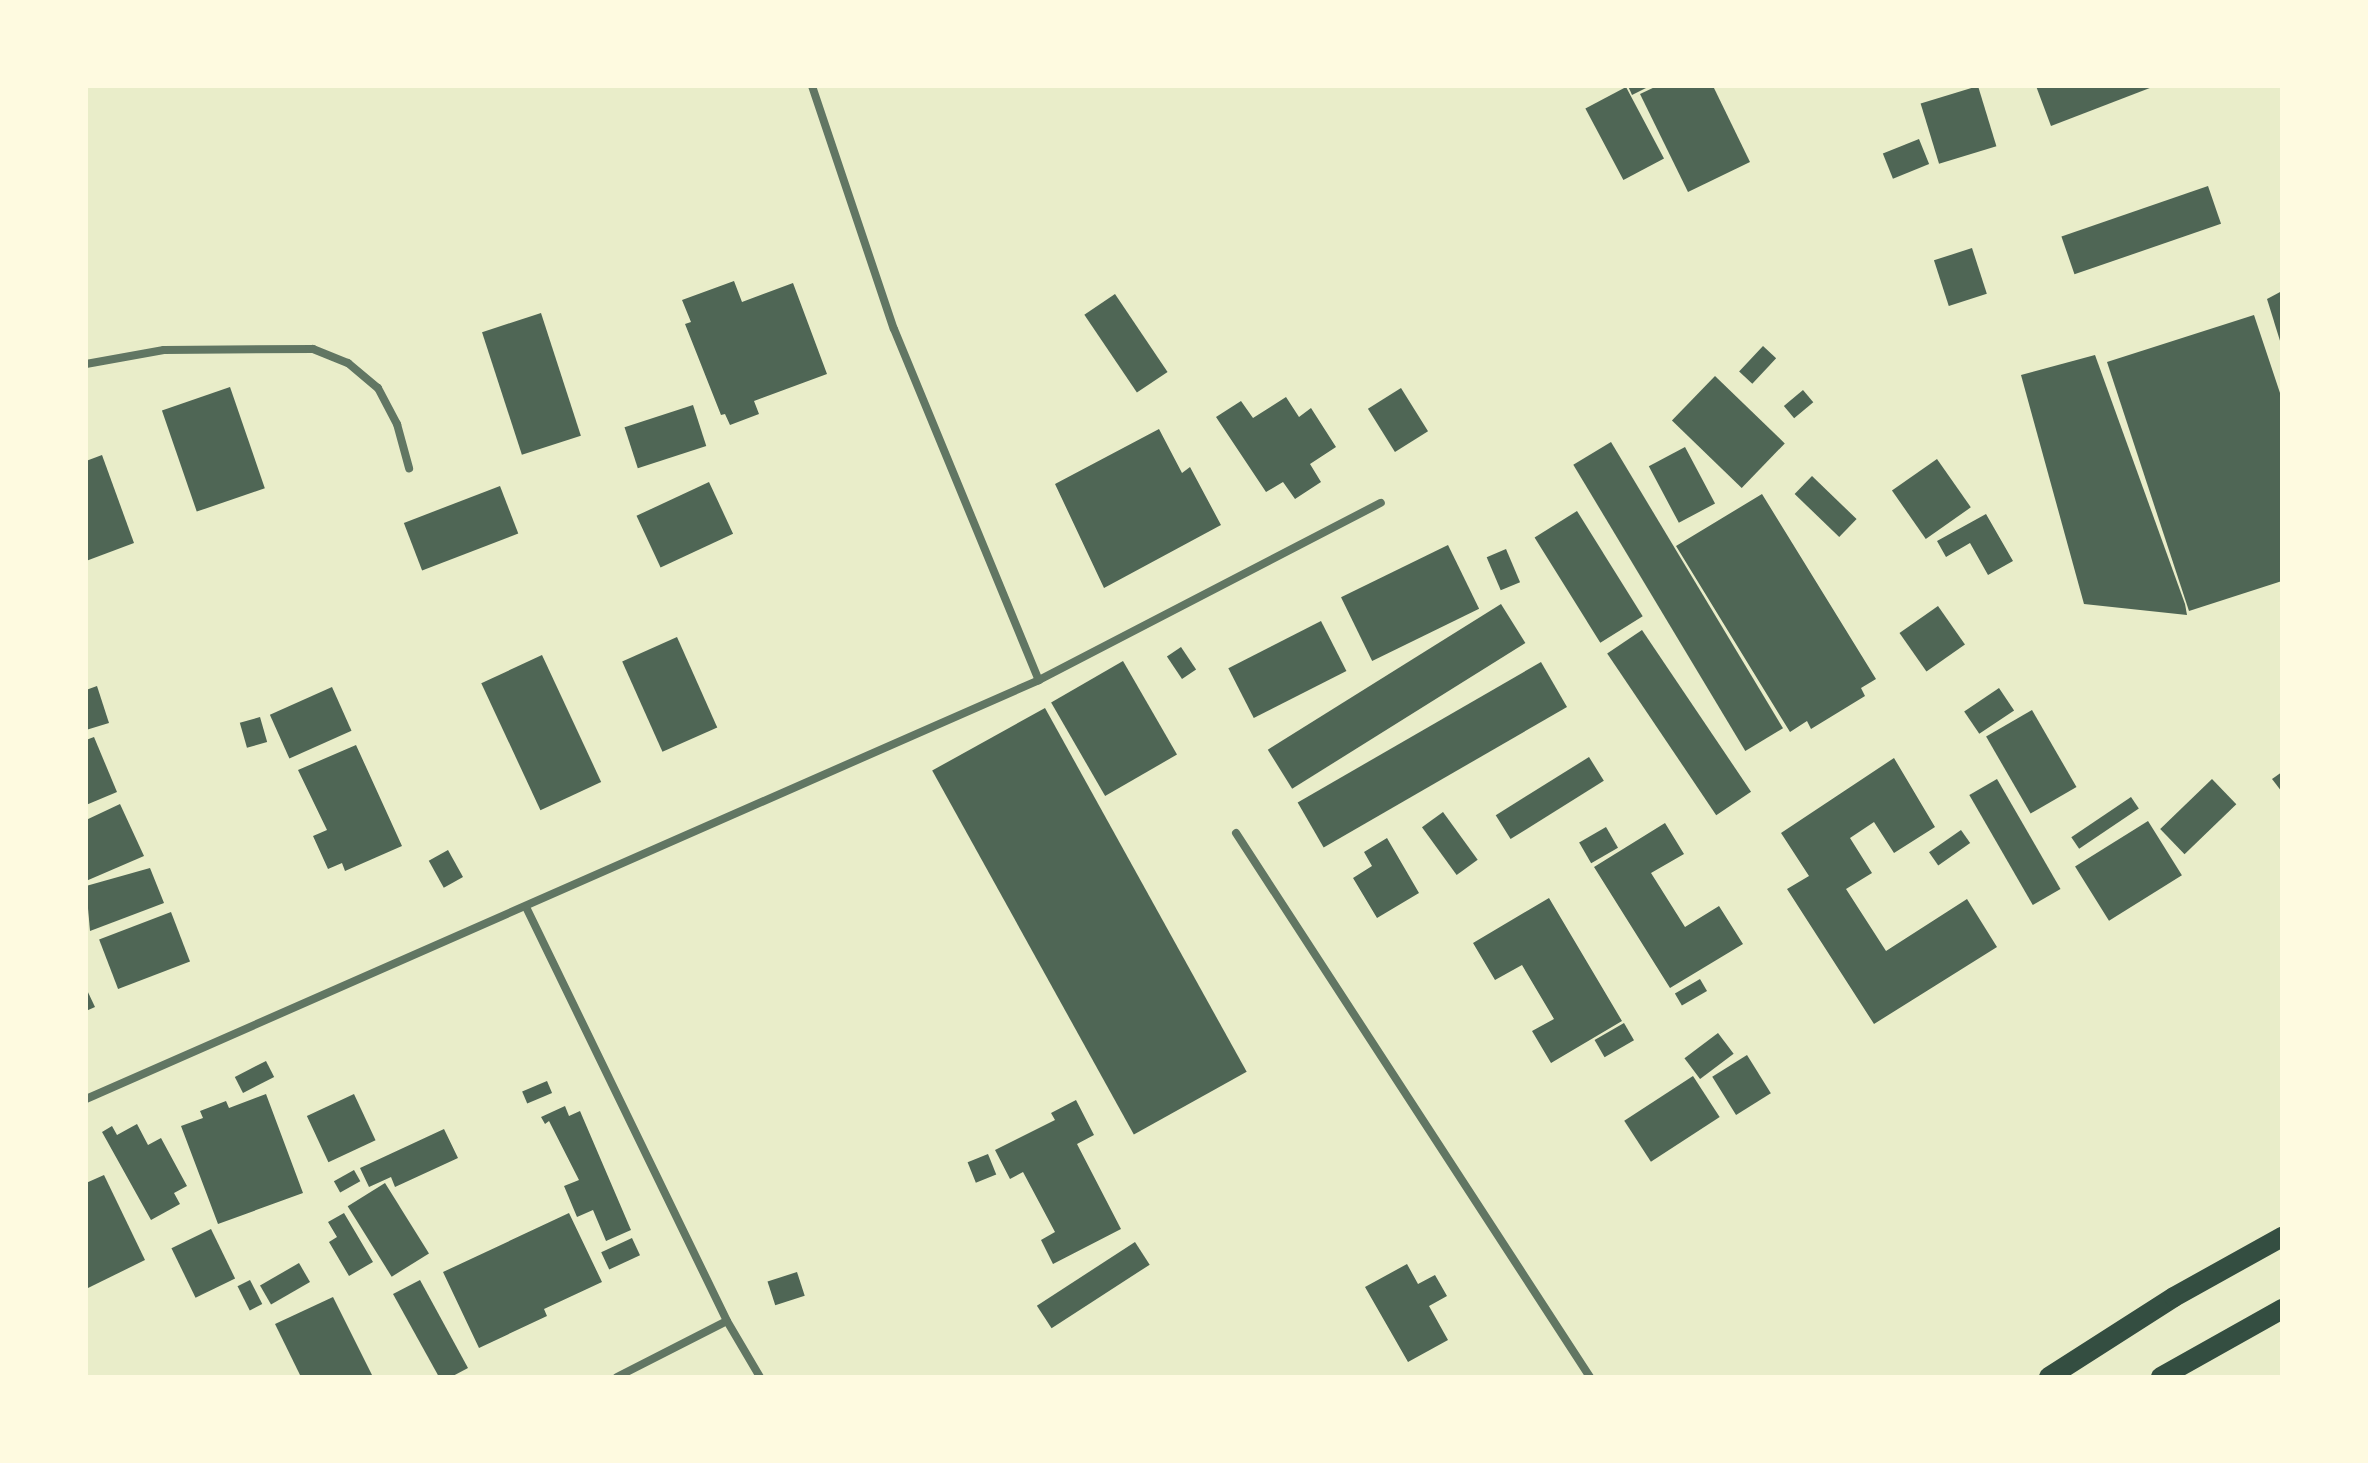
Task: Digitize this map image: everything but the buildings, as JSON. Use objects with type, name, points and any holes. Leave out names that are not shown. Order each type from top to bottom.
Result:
[{"type":"main road","points":[[2049,1377],[2174,1297],[2282,1237]]},
{"type":"main road","points":[[2161,1377],[2282,1309]]},
{"type":"street","points":[[812,86],[894,329],[1039,680]]},
{"type":"street","points":[[86,364],[164,350],[313,349],[348,363],[378,388],[397,424],[409,468]]},
{"type":"street","points":[[86,1099],[1039,680],[1381,503]]},
{"type":"street","points":[[1236,833],[1590,1377]]},
{"type":"street","points":[[526,907],[727,1321],[760,1377]]},
{"type":"street","points":[[617,1377],[727,1321]]}]
